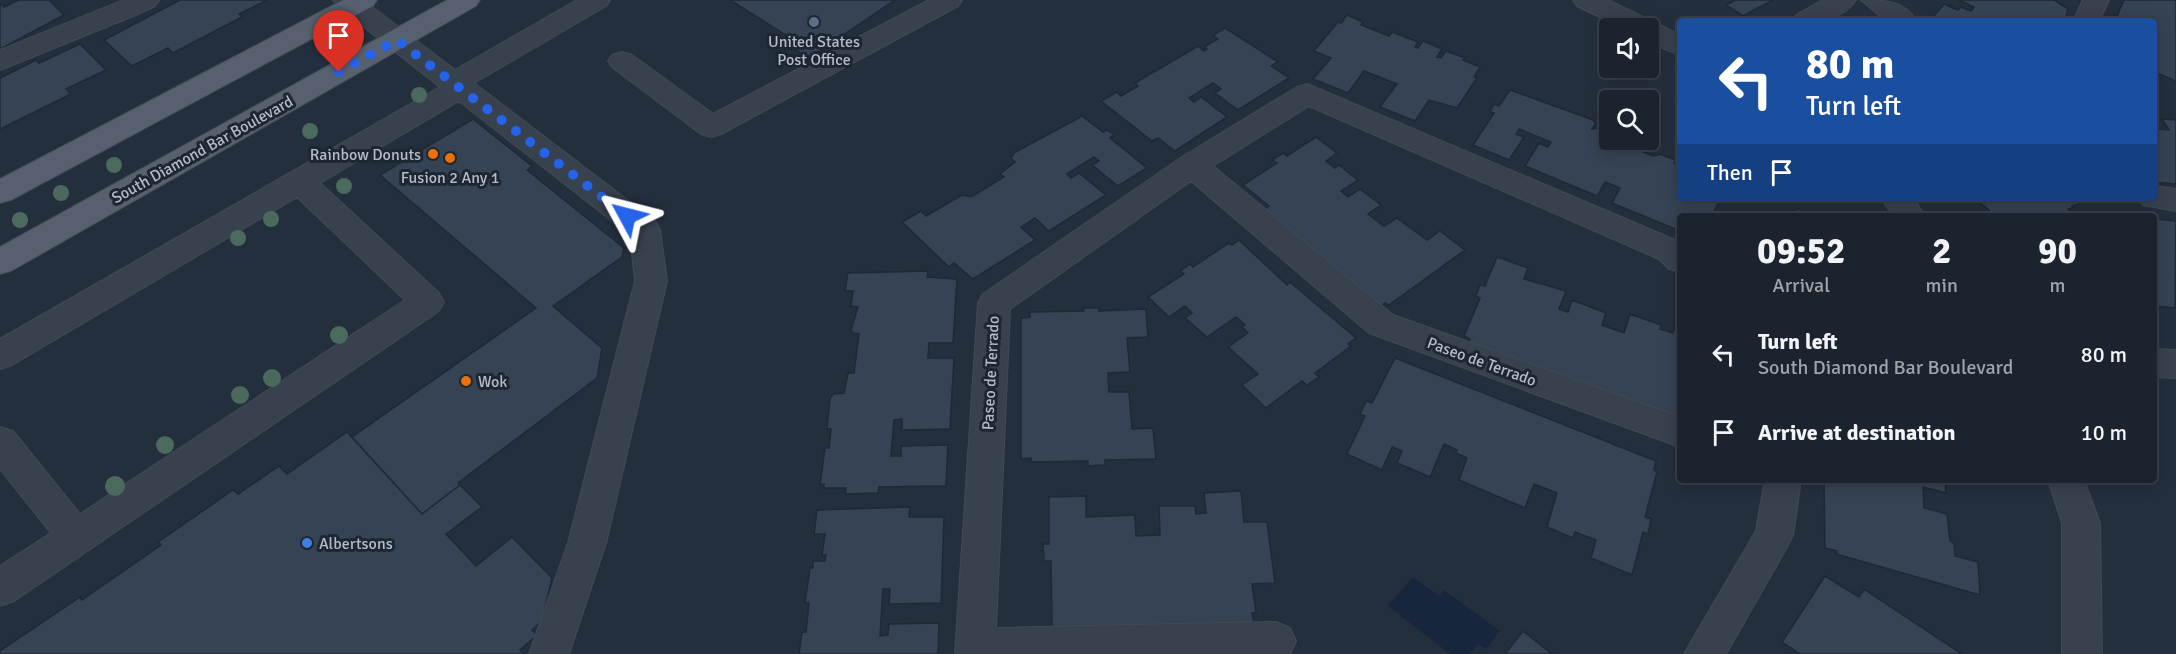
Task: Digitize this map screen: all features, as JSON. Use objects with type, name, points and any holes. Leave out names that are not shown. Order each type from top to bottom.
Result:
[{"type":"main road","name":"South Diamond Bar Boulevard","points":[[0,262],[467,0]]},
{"type":"main road","points":[[0,192],[355,2]]},
{"type":"street","points":[[0,61],[146,0]]},
{"type":"street","points":[[0,355],[299,181],[451,79],[556,0]]},
{"type":"street","points":[[451,79],[597,0]]},
{"type":"street","points":[[622,61],[711,127],[949,0]]},
{"type":"street","points":[[1586,0],[1623,18]]},
{"type":"street","points":[[1810,18],[1843,0]]},
{"type":"street","points":[[1874,0],[1900,18]]},
{"type":"street","points":[[2087,18],[2096,0]]},
{"type":"street","points":[[355,2],[397,40],[451,79],[645,230],[651,281],[587,543],[549,654]]},
{"type":"street","points":[[1659,36],[1677,45]]},
{"type":"street","name":"Paseo de Terrado","points":[[1276,641],[975,651],[994,303],[1192,165],[1307,94],[1671,251],[1677,257]]},
{"type":"street","name":"Paseo de Terrado","points":[[1192,165],[1381,324],[1677,431]]},
{"type":"street","points":[[0,588],[428,302],[299,181]]},
{"type":"street","points":[[2157,197],[2176,200]]},
{"type":"street","points":[[1898,201],[1908,213]]},
{"type":"street","points":[[2157,363],[2176,364]]},
{"type":"street","points":[[0,442],[76,537]]},
{"type":"street","points":[[1704,654],[1774,535],[1783,483]]},
{"type":"street","points":[[2067,483],[2081,523],[2082,654]]},
{"type":"water","points":[[1413,577],[1439,596],[1444,590],[1500,631],[1486,649],[1478,644],[1470,654],[1450,654],[1388,606]]},
{"type":"building","points":[[19,0],[49,0],[64,15],[0,49],[0,3],[4,7]]},
{"type":"building","points":[[180,0],[267,0],[239,14],[242,17],[173,53],[168,48],[132,66],[104,40]]},
{"type":"building","name":"United States Post Office","points":[[730,0],[895,0],[809,58],[793,48],[800,44]]},
{"type":"building","points":[[1732,0],[1773,0],[1743,16],[1726,5],[1734,1]]},
{"type":"building","points":[[1959,0],[2054,0],[2068,9],[2066,18],[1932,18],[1944,4],[1958,10],[1961,7],[1971,11],[1974,7]]},
{"type":"building","points":[[2124,0],[2176,0],[2176,81],[2157,73],[2157,18],[2112,18],[2114,15],[2117,16]]},
{"type":"building","points":[[1347,15],[1363,22],[1361,25],[1389,36],[1392,32],[1418,42],[1415,47],[1418,48],[1423,41],[1442,49],[1437,57],[1441,58],[1446,51],[1465,58],[1463,60],[1480,67],[1474,77],[1477,78],[1457,108],[1429,100],[1415,121],[1380,107],[1397,84],[1364,71],[1348,93],[1313,79],[1331,58],[1314,51],[1338,22],[1341,23]]},
{"type":"building","points":[[1225,28],[1278,62],[1271,66],[1289,78],[1238,110],[1215,93],[1221,89],[1213,83],[1189,98],[1194,102],[1201,97],[1227,117],[1175,151],[1158,138],[1152,141],[1101,101],[1117,92],[1121,96],[1138,86],[1135,83],[1198,46],[1204,51],[1207,49],[1204,47],[1218,39],[1213,35]]},
{"type":"building","points":[[80,44],[106,70],[66,89],[71,94],[0,129],[0,78],[36,60],[39,63]]},
{"type":"building","points":[[1510,90],[1593,120],[1596,123],[1592,129],[1599,129],[1599,150],[1638,150],[1676,160],[1674,163],[1677,164],[1677,201],[1719,201],[1713,213],[1677,213],[1677,230],[1612,203],[1620,188],[1605,182],[1597,196],[1525,166],[1539,143],[1548,147],[1551,142],[1519,129],[1516,134],[1524,137],[1509,160],[1473,145],[1494,113],[1490,112],[1494,104],[1499,106]]},
{"type":"building","points":[[1082,116],[1103,132],[1107,130],[1114,135],[1110,138],[1147,168],[1118,186],[1092,165],[1099,161],[1094,157],[1067,174],[1071,178],[1079,173],[1106,195],[1049,231],[1035,218],[1021,227],[1035,240],[973,279],[954,263],[949,267],[902,222],[921,211],[926,216],[962,195],[971,197],[1004,177],[1000,174],[1015,162],[1011,158],[1014,153]]},
{"type":"building","points":[[473,119],[532,166],[527,170],[624,248],[622,257],[553,306],[602,348],[597,378],[458,483],[460,485],[422,514],[352,437],[536,308],[380,175]]},
{"type":"building","points":[[2162,119],[2176,120],[2176,184],[2157,182],[2157,129],[2169,130]]},
{"type":"building","points":[[1316,137],[1337,153],[1326,161],[1335,168],[1339,165],[1358,180],[1341,191],[1348,197],[1360,189],[1381,205],[1368,214],[1384,226],[1397,218],[1427,240],[1440,231],[1465,250],[1389,305],[1385,303],[1381,306],[1264,210],[1269,206],[1243,185],[1277,163],[1272,160],[1283,153],[1287,156]]},
{"type":"building","points":[[1978,201],[2088,201],[2068,209],[2072,213],[1992,213]]},
{"type":"building","points":[[1799,209],[1804,213],[1786,213]]},
{"type":"building","points":[[2157,219],[2176,221],[2175,308],[2157,306]]},
{"type":"building","points":[[1239,240],[1287,285],[1290,282],[1356,338],[1348,344],[1351,346],[1315,373],[1319,377],[1307,385],[1302,381],[1266,408],[1242,385],[1258,374],[1228,347],[1248,333],[1242,327],[1245,325],[1236,317],[1207,337],[1185,318],[1192,313],[1185,306],[1169,317],[1148,297],[1184,274],[1180,271],[1190,264],[1193,267],[1229,243],[1232,245]]},
{"type":"building","points":[[1497,257],[1528,268],[1524,279],[1566,291],[1559,309],[1568,312],[1572,300],[1606,313],[1602,325],[1624,333],[1630,314],[1661,325],[1660,329],[1673,333],[1677,321],[1677,425],[1467,345],[1470,339],[1464,336],[1480,298],[1476,296],[1480,285],[1485,286]]},
{"type":"building","points":[[928,271],[927,277],[957,279],[953,343],[929,343],[928,358],[954,358],[950,429],[902,430],[902,419],[894,420],[891,456],[901,456],[901,446],[948,445],[946,486],[879,487],[878,493],[845,494],[846,488],[824,488],[824,484],[820,485],[825,448],[829,448],[831,429],[827,429],[830,398],[834,394],[844,393],[848,373],[854,373],[859,334],[851,330],[858,307],[851,306],[853,291],[845,291],[848,273]]},
{"type":"building","points":[[1083,308],[1099,308],[1099,311],[1146,309],[1148,337],[1127,338],[1130,372],[1108,373],[1109,392],[1129,392],[1132,429],[1153,428],[1156,459],[1105,460],[1105,465],[1088,466],[1088,461],[1031,462],[1031,458],[1021,459],[1021,318],[1030,317],[1030,312],[1084,311]]},
{"type":"building","points":[[1395,358],[1656,461],[1654,470],[1657,472],[1645,517],[1651,519],[1648,534],[1643,532],[1632,575],[1591,558],[1596,540],[1575,532],[1573,538],[1547,527],[1557,493],[1534,484],[1525,508],[1459,480],[1467,458],[1444,444],[1430,477],[1397,463],[1402,451],[1392,447],[1382,470],[1347,454],[1365,416],[1360,414],[1366,401],[1372,403]]},
{"type":"building","name":"Albertsons","points":[[347,432],[422,514],[460,485],[482,507],[446,534],[476,566],[512,537],[552,578],[542,621],[532,630],[537,635],[520,650],[524,654],[0,654],[0,651],[80,597],[82,600],[161,545],[158,542],[233,490],[238,494],[279,466],[287,474]]},
{"type":"building","points":[[1824,483],[1945,483],[1946,493],[1923,487],[1924,508],[1947,514],[1950,541],[1954,543],[1955,556],[1978,562],[1980,595],[1836,554],[1837,551],[1825,548]]},
{"type":"building","points":[[1241,491],[1244,522],[1267,522],[1275,583],[1252,584],[1256,613],[1252,613],[1254,623],[1052,628],[1051,561],[1044,561],[1043,544],[1049,544],[1049,497],[1086,496],[1086,517],[1135,515],[1136,536],[1160,535],[1159,506],[1195,506],[1196,514],[1206,513],[1204,493]]},
{"type":"building","points":[[910,507],[909,517],[944,517],[941,603],[889,604],[890,589],[883,589],[880,636],[888,635],[889,624],[939,623],[938,654],[799,654],[802,632],[806,632],[809,603],[805,603],[810,568],[813,568],[813,561],[825,561],[826,555],[822,555],[825,534],[814,534],[817,510]]},
{"type":"building","points":[[1825,576],[1859,597],[1864,589],[1962,654],[1800,654],[1782,642]]},
{"type":"building","points":[[1523,631],[1552,654],[1505,654]]},
{"type":"place","name":"United States Post Office","points":[[814,22]]},
{"type":"place","name":"Rainbow Donuts","points":[[433,154]]},
{"type":"place","name":"Fusion 2 Any 1","points":[[450,158]]},
{"type":"place","name":"Wok","points":[[466,381]]},
{"type":"place","name":"Albertsons","points":[[307,543]]},
{"type":"route","points":[[339,72],[397,40],[462,87],[627,216]]}]
